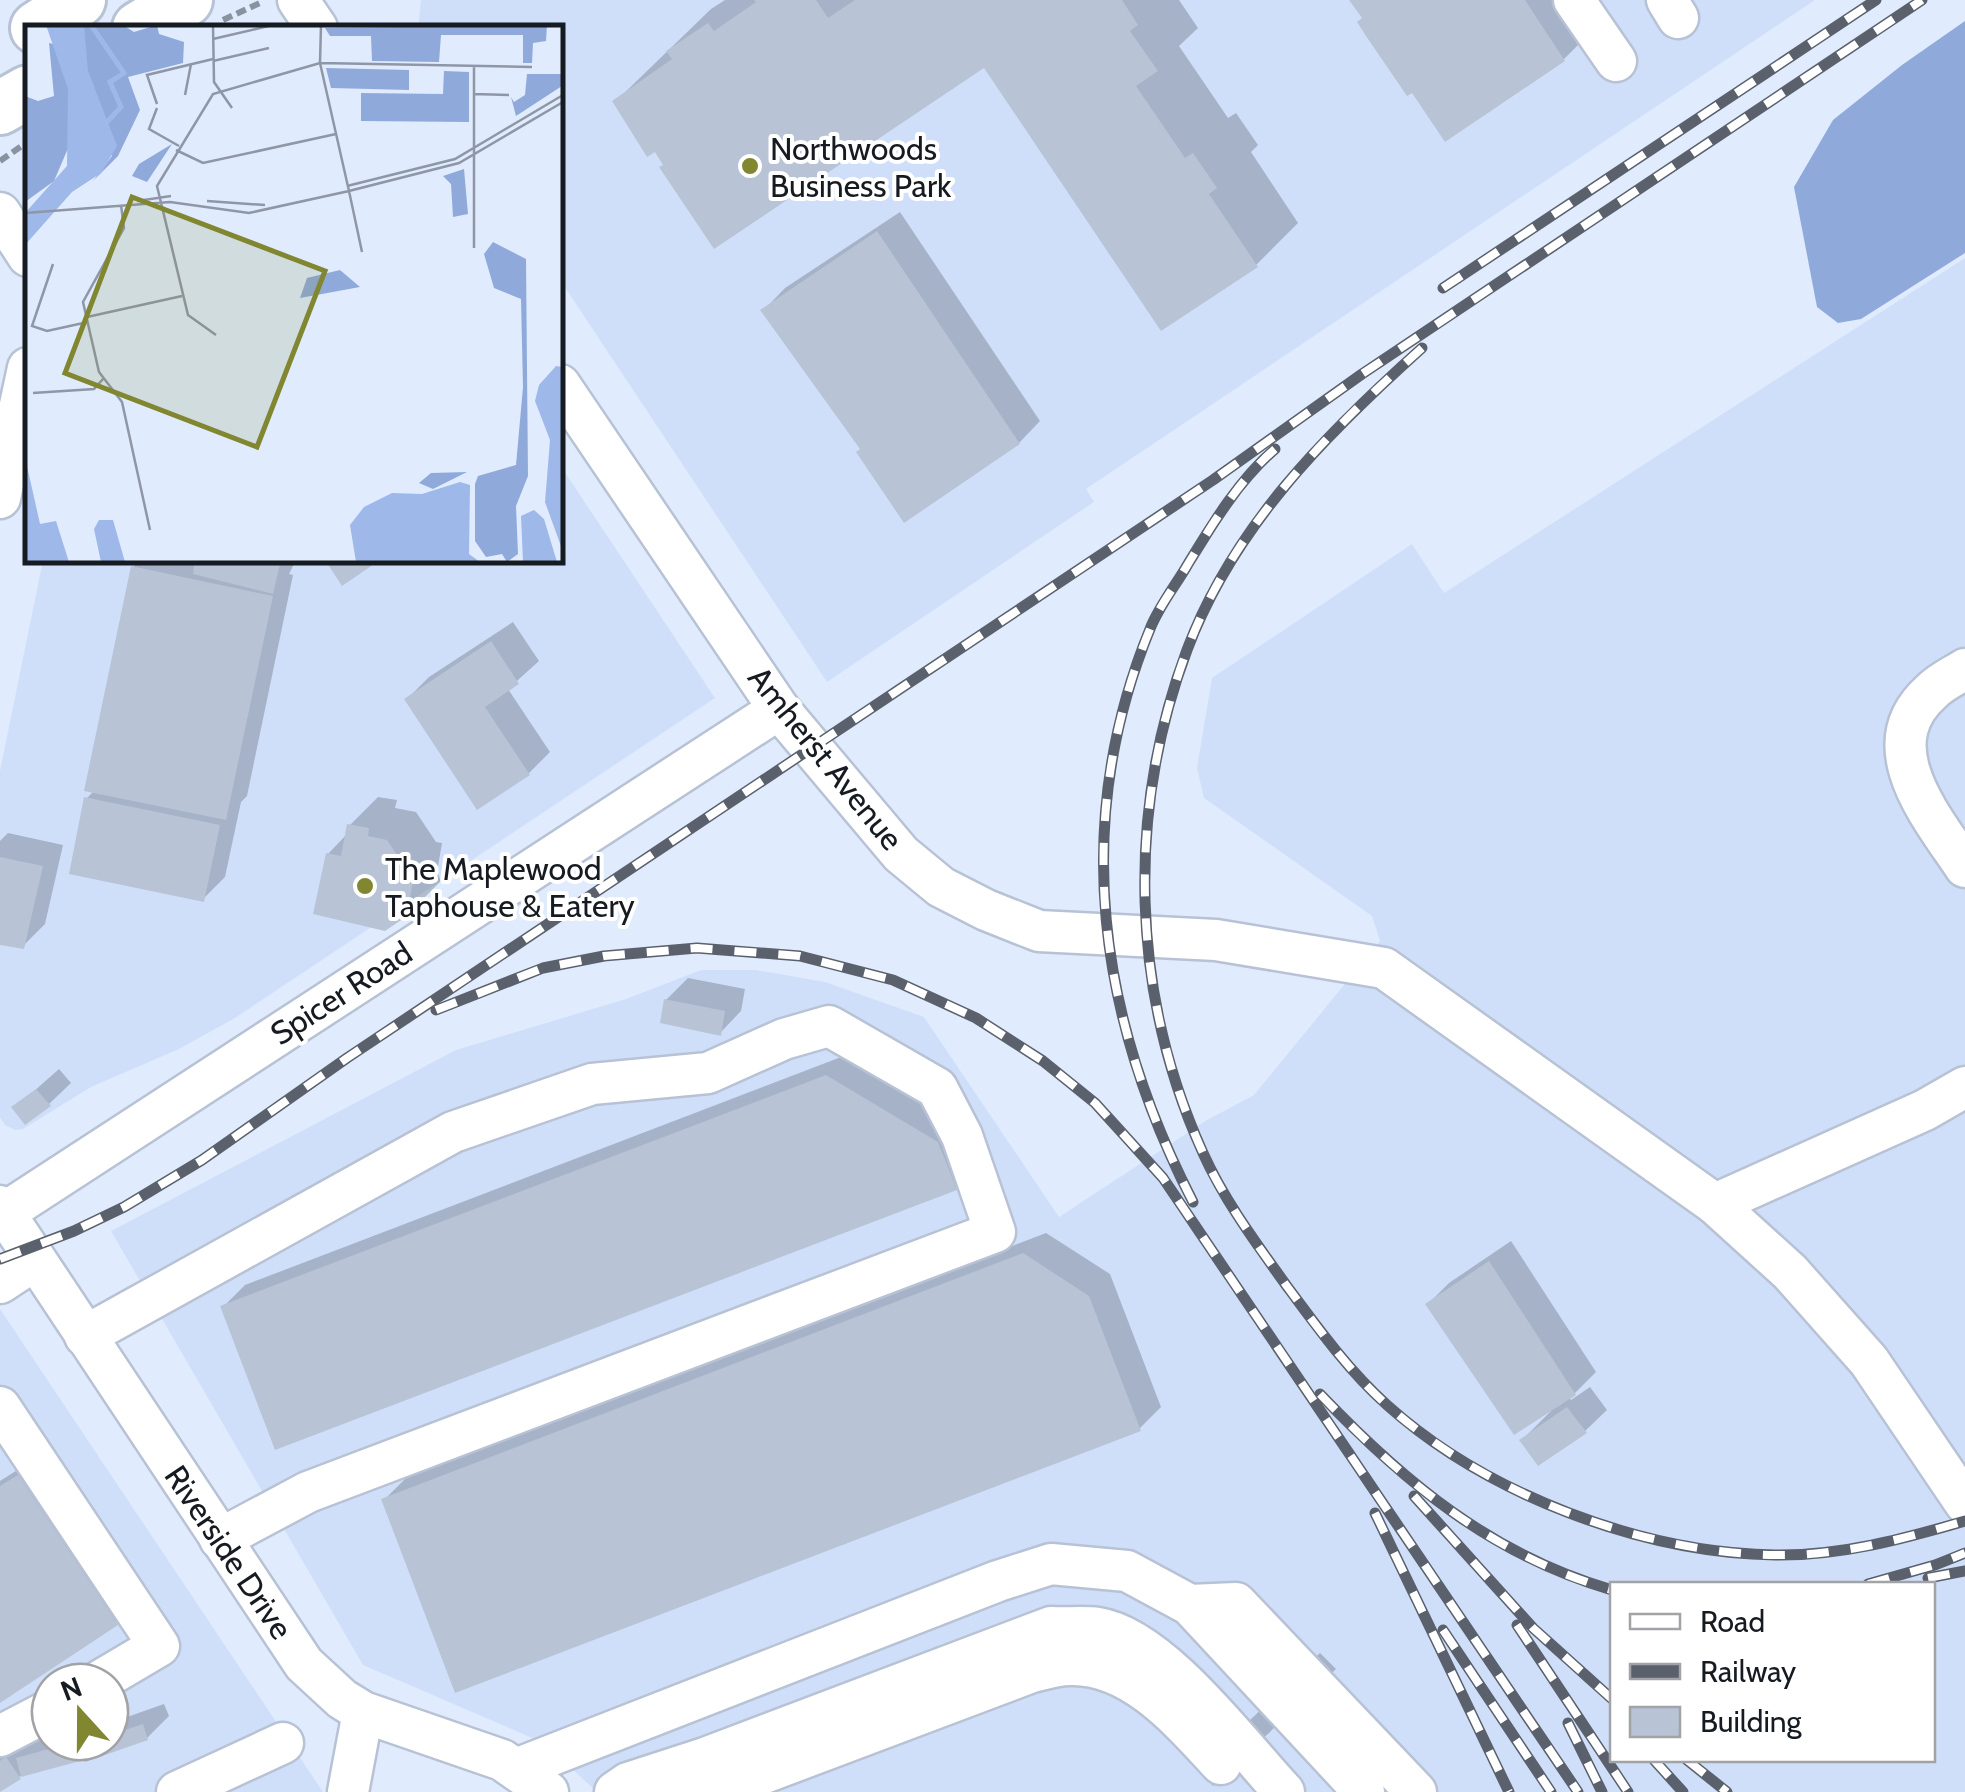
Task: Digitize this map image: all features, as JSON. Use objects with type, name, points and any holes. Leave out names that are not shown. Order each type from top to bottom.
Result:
[{"type":"main road","points":[[42,25],[79,0]]},
{"type":"main road","points":[[144,25],[186,0]]},
{"type":"main road","points":[[0,51],[25,36]]},
{"type":"main road","points":[[10,129],[25,98]]},
{"type":"street","points":[[298,0],[315,25]]},
{"type":"street","points":[[1574,0],[1616,61]]},
{"type":"street","points":[[0,212],[25,252]]},
{"type":"street","name":"Amherst Avenue","points":[[562,388],[779,709],[901,854],[940,887],[1039,931],[1216,940],[1384,968],[1715,1204],[1790,1272],[1869,1362],[1965,1502]]},
{"type":"street","points":[[0,498],[25,391]]},
{"type":"street","points":[[1965,669],[1931,692],[1914,714],[1906,736],[1905,755],[1917,793],[1965,866]]},
{"type":"street","name":"Spicer Road","points":[[2,1210],[779,709]]},
{"type":"street","points":[[85,1336],[453,1132],[592,1084],[708,1073],[784,1039],[829,1026],[937,1088],[962,1136],[995,1232],[308,1492],[220,1539]]},
{"type":"street","points":[[1715,1204],[1925,1110],[1965,1087]]},
{"type":"street","name":"Riverside Drive","points":[[2,1210],[304,1664],[342,1699],[363,1712],[502,1760],[532,1781]]},
{"type":"street","points":[[0,1283],[35,1260]]},
{"type":"street","points":[[0,1407],[159,1646],[130,1663]]},
{"type":"street","points":[[532,1781],[998,1581],[1050,1564],[1127,1572],[1190,1605],[1364,1792]]},
{"type":"street","points":[[1190,1605],[1236,1603],[1416,1792]]},
{"type":"street","points":[[622,1788],[1051,1627],[1130,1625],[1137,1642],[1179,1677],[1284,1792]]},
{"type":"street","points":[[622,1788],[719,1790],[1032,1672],[1072,1664],[1120,1675],[1170,1710],[1246,1792]]},
{"type":"street","points":[[348,1792],[363,1712]]},
{"type":"street","points":[[0,1736],[30,1720]]},
{"type":"street","points":[[178,1792],[283,1743]]},
{"type":"path","points":[[243,10],[267,0]]},
{"type":"path","points":[[0,161],[10,129]]},
{"type":"shaded area","points":[[421,0],[1815,0],[1086,489],[1094,502],[827,682],[562,283],[562,25],[418,25]]},
{"type":"shaded area","points":[[1965,21],[1965,253],[1861,319],[1838,323],[1817,307],[1794,187],[1833,120]]},
{"type":"shaded area","points":[[1965,258],[1965,1792],[597,1792],[544,1743],[363,1665],[111,1231],[456,1050],[626,999],[701,970],[756,970],[825,982],[924,1017],[1059,1217],[1207,1120],[1254,1095],[1380,941],[1372,916],[1204,798],[1197,768],[1212,678],[1412,544],[1444,593]]},
{"type":"shaded area","points":[[562,468],[715,698],[235,1018],[179,1049],[91,1087],[23,1129],[15,1130],[0,1118],[0,771],[43,562],[562,562]]},
{"type":"shaded area","points":[[0,1309],[323,1792],[0,1792]]},
{"type":"building","name":"Northwoods Business Park","points":[[754,0],[816,0],[828,18],[855,0],[1122,0],[1138,25],[1130,31],[1158,71],[1136,86],[1185,158],[1193,153],[1217,188],[1209,194],[1258,267],[1161,331],[984,68],[714,249],[659,167],[663,165],[655,152],[647,157],[612,101],[672,59],[666,51],[708,23],[714,31]]},
{"type":"building","points":[[1349,0],[1525,0],[1565,61],[1445,142],[1366,36],[1357,22],[1362,18]]},
{"type":"building","points":[[877,231],[1020,444],[904,523],[856,452],[860,449],[760,310]]},
{"type":"building","points":[[195,562],[281,562],[273,594],[193,574]]},
{"type":"building","points":[[326,562],[377,562],[342,586]]},
{"type":"building","points":[[131,566],[273,596],[226,820],[84,791]]},
{"type":"building","points":[[491,641],[519,684],[485,707],[530,775],[477,810],[404,699]]},
{"type":"building","points":[[84,797],[220,825],[204,902],[69,874]]},
{"type":"building","name":"The Maplewood Taphouse & Eatery","points":[[347,824],[369,828],[368,836],[387,840],[407,870],[415,871],[409,902],[413,912],[385,931],[313,914],[326,853],[341,856]]},
{"type":"building","points":[[0,857],[43,866],[24,949],[0,945]]},
{"type":"building","points":[[664,999],[725,1011],[721,1036],[660,1023]]},
{"type":"building","points":[[826,1075],[938,1142],[957,1190],[275,1450],[220,1306]]},
{"type":"building","points":[[36,1089],[51,1106],[25,1125],[11,1107]]},
{"type":"building","points":[[1023,1253],[1089,1296],[1141,1431],[455,1693],[381,1499]]},
{"type":"building","points":[[1489,1261],[1576,1395],[1514,1435],[1425,1304]]},
{"type":"building","points":[[1567,1407],[1587,1433],[1538,1466],[1519,1440]]},
{"type":"building","points":[[18,1475],[118,1625],[62,1662],[30,1662],[30,1683],[0,1703],[0,1486]]},
{"type":"building","points":[[143,1724],[148,1740],[130,1746],[130,1728]]},
{"type":"building","points":[[30,1754],[30,1762],[76,1762],[21,1777],[16,1758]]},
{"type":"building","points":[[6,1757],[21,1779],[0,1792],[0,1761]]},
{"type":"railway","points":[[1443,288],[1876,0]]},
{"type":"railway","points":[[0,1259],[124,1207],[202,1160],[347,1058],[1213,480],[1362,374],[1922,0]]},
{"type":"railway","points":[[1422,348],[1351,414],[1256,523],[1206,605],[1167,712],[1146,839],[1150,967],[1179,1092],[1203,1153],[1252,1237],[1359,1377],[1427,1437],[1518,1491],[1620,1530],[1724,1552],[1824,1553],[1895,1540],[1965,1521]]},
{"type":"railway","points":[[1193,1202],[1135,1063],[1117,992],[1106,920],[1104,848],[1110,775],[1125,702],[1154,620],[1227,503],[1275,449]]},
{"type":"railway","points":[[436,1010],[543,968],[604,956],[697,948],[800,956],[893,980],[976,1018],[1043,1061],[1095,1103],[1163,1178],[1578,1792]]},
{"type":"railway","points":[[1320,1394],[1385,1457],[1453,1512],[1528,1557],[1610,1589]]},
{"type":"railway","points":[[1414,1496],[1533,1628],[1610,1697]]},
{"type":"railway","points":[[1375,1513],[1509,1792]]},
{"type":"railway","points":[[1875,1582],[1965,1553]]},
{"type":"railway","points":[[1928,1578],[1965,1571]]},
{"type":"railway","points":[[1517,1625],[1628,1792]]},
{"type":"railway","points":[[1443,1630],[1551,1792]]},
{"type":"railway","points":[[1568,1723],[1602,1792]]},
{"type":"railway","points":[[1656,1762],[1683,1792]]},
{"type":"railway","points":[[1690,1762],[1727,1792]]},
{"type":"place","name":"Northwoods Business Park","points":[[750,166]]},
{"type":"place","name":"The Maplewood Taphouse & Eatery","points":[[365,886]]}]
